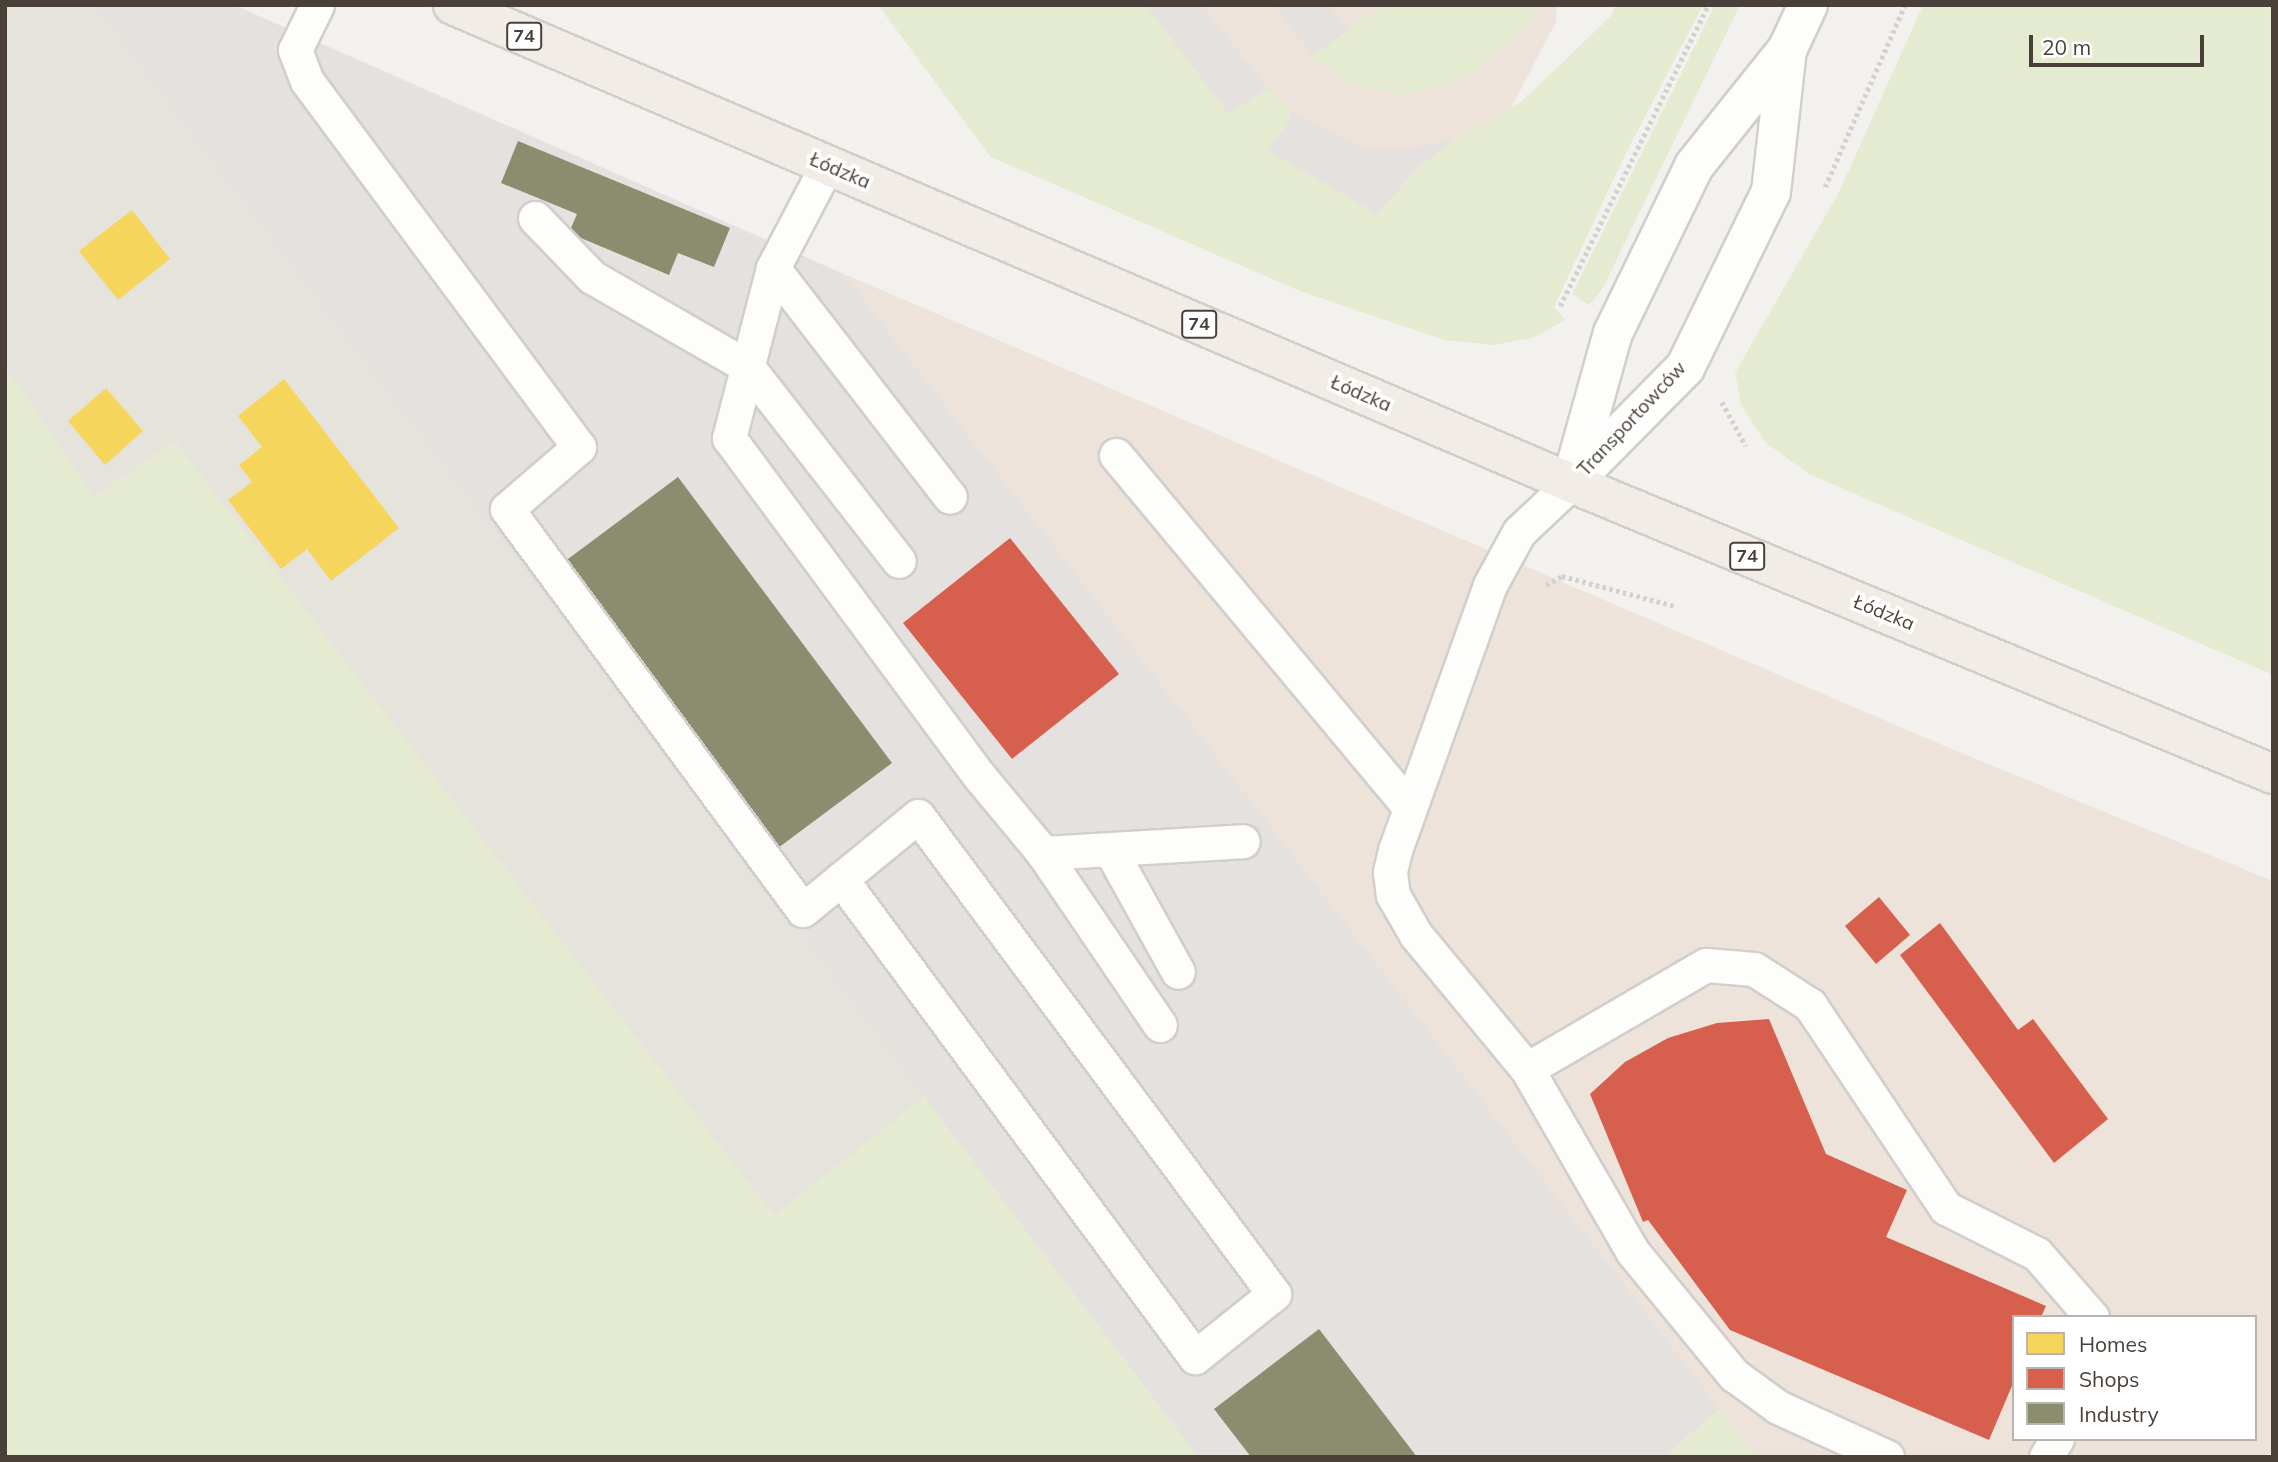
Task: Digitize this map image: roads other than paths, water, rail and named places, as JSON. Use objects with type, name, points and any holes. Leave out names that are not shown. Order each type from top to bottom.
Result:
[{"type":"main road","name":"Łódzka","points":[[453,5],[1571,484],[2273,774]]},
{"type":"street","name":"Transportowców","points":[[1571,484],[1613,333],[1688,178],[1787,50],[1808,5]]},
{"type":"street","name":"Transportowców","points":[[1571,484],[1685,368],[1771,192],[1787,50]]},
{"type":"lane","points":[[317,5],[295,50],[307,80],[579,447],[507,509],[803,910],[918,816],[1274,1294],[1195,1357],[841,879]]},
{"type":"lane","points":[[827,165],[773,268],[729,438],[980,777],[1043,853],[1160,1025]]},
{"type":"lane","points":[[535,218],[592,277],[747,366],[899,561]]},
{"type":"lane","points":[[773,268],[950,497]]},
{"type":"lane","points":[[1116,455],[1409,807]]},
{"type":"lane","points":[[1571,484],[1519,532],[1490,585],[1409,807],[1390,873],[1402,917],[1527,1069],[1632,1251],[1734,1375],[1778,1407],[1887,1457]]},
{"type":"lane","points":[[1043,853],[1243,841]]},
{"type":"lane","points":[[1111,851],[1178,972]]},
{"type":"lane","points":[[1527,1069],[1706,965],[1754,969],[1810,1005],[1946,1208],[2038,1254],[2090,1315]]},
{"type":"lane","points":[[2046,1457],[2056,1441]]}]
